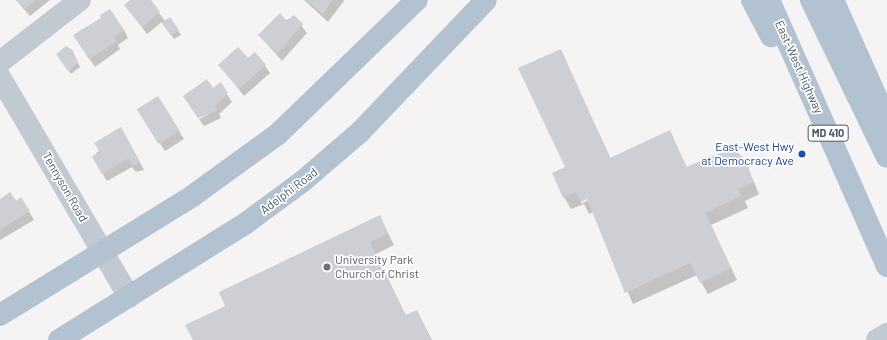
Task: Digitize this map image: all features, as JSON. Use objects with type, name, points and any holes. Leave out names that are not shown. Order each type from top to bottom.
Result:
[{"type":"main road","points":[[0,315],[191,197],[278,134],[417,0]]},
{"type":"main road","name":"Adelphi Road","points":[[59,340],[246,223],[331,158],[486,0]]},
{"type":"main road","points":[[752,0],[855,193]]},
{"type":"main road","name":"East-West Highway","points":[[769,0],[887,266]]},
{"type":"main road","points":[[811,0],[887,157]]},
{"type":"main road","points":[[832,0],[887,121]]},
{"type":"street","points":[[0,62],[80,0]]},
{"type":"street","name":"Tennyson Road","points":[[0,77],[129,297]]},
{"type":"street","points":[[877,340],[887,334]]},
{"type":"building","points":[[17,0],[36,0],[25,9]]},
{"type":"building","points":[[130,0],[151,0],[160,12],[142,27],[124,5]]},
{"type":"building","points":[[306,0],[332,0],[323,14]]},
{"type":"building","points":[[110,9],[124,30],[114,37],[117,41],[89,59],[73,35],[101,18],[100,15]]},
{"type":"building","points":[[280,13],[287,21],[294,15],[303,24],[277,54],[258,35]]},
{"type":"building","points":[[170,17],[179,30],[171,36],[162,23]]},
{"type":"building","points":[[66,46],[74,51],[71,53],[78,63],[68,71],[56,54]]},
{"type":"building","points":[[238,47],[248,58],[255,52],[266,65],[239,89],[218,65]]},
{"type":"building","points":[[561,49],[610,158],[670,130],[686,167],[733,148],[746,160],[753,182],[739,189],[741,196],[705,213],[731,268],[700,283],[690,263],[625,293],[587,199],[581,202],[576,192],[563,198],[552,173],[565,167],[518,68]]},
{"type":"building","points":[[207,79],[213,88],[221,82],[228,93],[215,106],[218,110],[198,118],[183,96]]},
{"type":"building","points":[[158,96],[180,131],[159,144],[137,109]]},
{"type":"building","points":[[121,127],[140,162],[134,166],[127,159],[102,174],[92,157],[100,152],[94,143]]},
{"type":"building","points":[[10,192],[16,201],[21,197],[30,211],[0,230],[0,199]]},
{"type":"building","name":"University Park Church of Christ","points":[[380,215],[388,233],[370,242],[405,315],[417,310],[431,340],[193,340],[185,325],[225,306],[219,292]]},
{"type":"place","name":"East-West Hwy at Democracy Ave","points":[[802,154]]},
{"type":"place","name":"University Park Church of Christ","points":[[327,267]]}]
